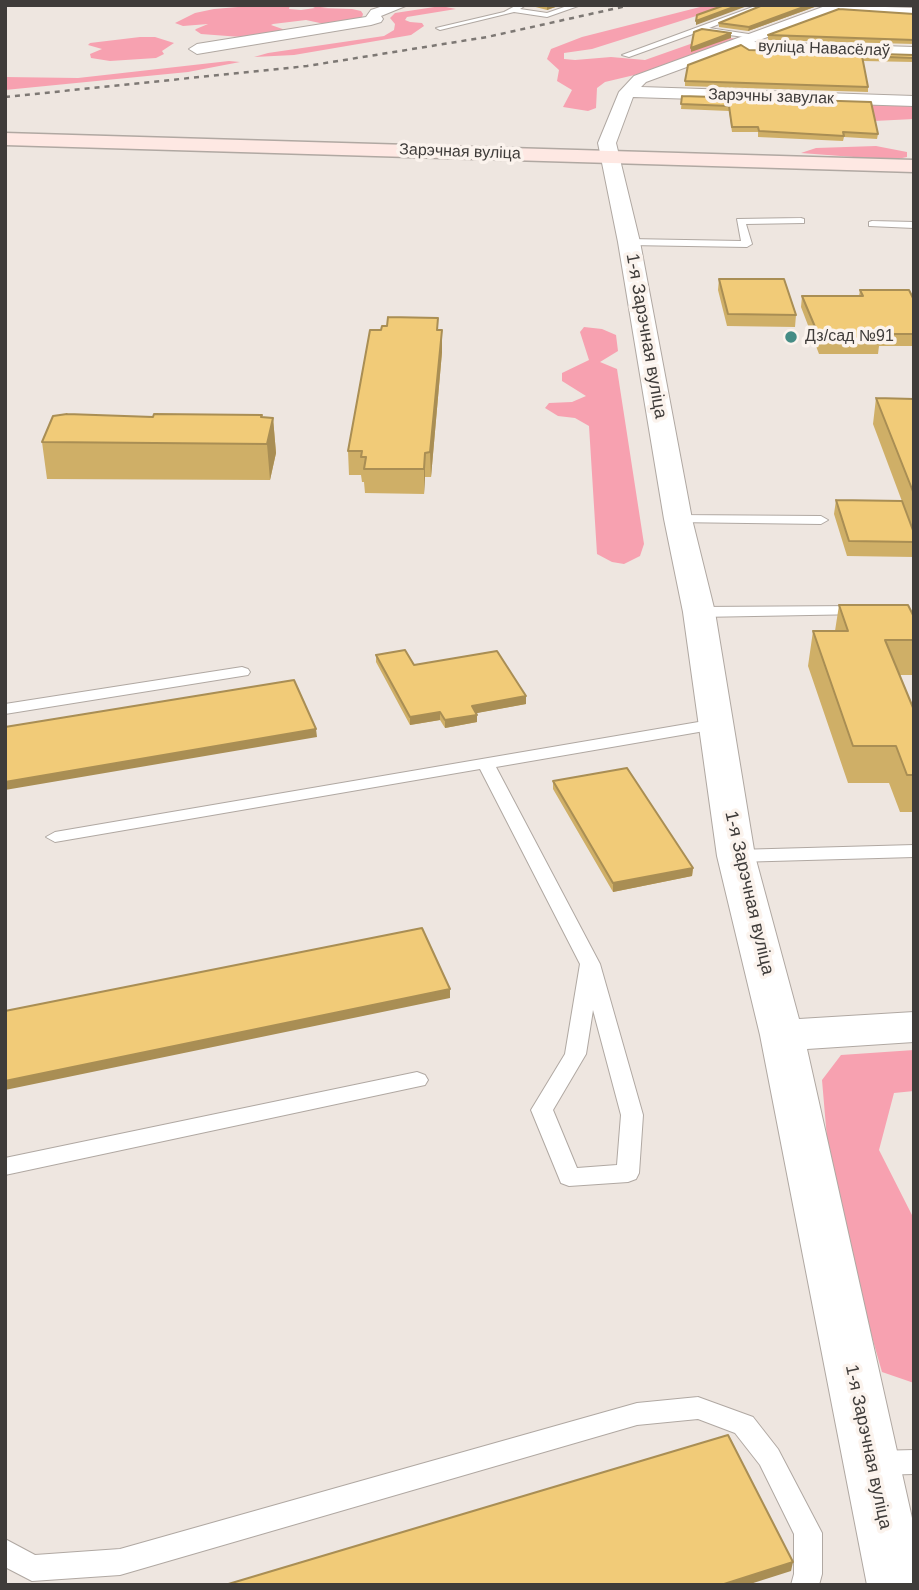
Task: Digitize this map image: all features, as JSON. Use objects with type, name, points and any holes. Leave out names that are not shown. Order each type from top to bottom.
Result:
[{"type":"street","points":[[197,48],[361,23],[376,19],[372,16],[376,13],[401,5]]},
{"type":"street","points":[[610,157],[607,143],[627,92],[640,79],[840,6],[914,12]]},
{"type":"street","name":"вуліца Навасёлаў","points":[[734,46],[914,52]]},
{"type":"street","name":"Зарэчны завулак","points":[[627,92],[914,101]]},
{"type":"street","name":"Зарэчная вуліца","points":[[5,139],[914,166]]},
{"type":"street","name":"1-я Зарэчная вуліца","points":[[610,157],[629,242],[678,519],[699,612],[736,856],[893,1463],[897,1585]]},
{"type":"street","points":[[782,1035],[914,1027]]},
{"type":"lane","points":[[439,28],[506,14],[523,5]]},
{"type":"lane","points":[[512,10],[547,15],[578,5]]},
{"type":"lane","points":[[626,55],[765,5]]},
{"type":"lane","points":[[700,29],[755,37]]},
{"type":"lane","points":[[629,242],[747,244],[740,220],[801,220]]},
{"type":"lane","points":[[872,224],[914,225]]},
{"type":"lane","points":[[678,519],[821,520]]},
{"type":"lane","points":[[699,612],[871,611]]},
{"type":"lane","points":[[5,709],[242,672]]},
{"type":"lane","points":[[55,837],[716,724]]},
{"type":"lane","points":[[486,764],[590,964],[632,1115],[628,1173],[569,1177],[542,1110],[575,1054],[590,964]]},
{"type":"lane","points":[[736,856],[914,851]]},
{"type":"lane","points":[[5,1167],[417,1080]]},
{"type":"lane","points":[[5,1552],[32,1568],[120,1562],[637,1414],[698,1408],[744,1425],[769,1457],[808,1533],[808,1574],[805,1585]]},
{"type":"shaded area","points":[[290,5],[289,9],[301,10],[315,8],[309,5],[344,5],[320,8],[352,9],[363,14],[361,21],[329,25],[306,20],[273,24],[271,25],[291,32],[254,38],[201,34],[195,30],[208,24],[183,26],[175,23],[195,13],[214,9]]},
{"type":"shaded area","points":[[708,5],[731,5],[592,49],[564,53],[564,59],[611,57],[645,60],[713,36],[739,39],[647,72],[605,82],[597,88],[596,108],[588,111],[563,107],[572,90],[557,81],[559,70],[547,59],[551,49],[582,37]]},
{"type":"shaded area","points":[[441,6],[456,9],[407,17],[405,20],[422,23],[424,26],[411,35],[294,55],[254,57],[384,36],[394,30],[395,24],[390,18],[395,13]]},
{"type":"shaded area","points":[[155,37],[174,43],[156,58],[110,61],[91,58],[90,54],[102,49],[88,45],[90,43]]},
{"type":"shaded area","points":[[240,62],[188,72],[5,90],[5,77],[78,78]]},
{"type":"shaded area","points":[[848,102],[914,106],[914,119],[874,121]]},
{"type":"shaded area","points":[[876,146],[907,152],[907,157],[893,160],[801,153],[816,148]]},
{"type":"shaded area","points":[[584,327],[602,329],[616,335],[618,351],[600,362],[617,369],[644,544],[640,556],[624,564],[612,562],[597,554],[589,426],[575,418],[558,416],[545,408],[549,403],[572,402],[586,396],[562,381],[562,373],[589,360],[580,332]]},
{"type":"shaded area","points":[[914,1050],[914,1091],[894,1093],[879,1150],[914,1219],[914,1383],[882,1372],[832,1197],[822,1080],[841,1055]]},
{"type":"building","points":[[725,5],[739,5],[696,21],[697,15]]},
{"type":"building","points":[[763,5],[809,5],[749,27],[719,23]]},
{"type":"building","points":[[839,9],[914,14],[914,40],[768,35]]},
{"type":"building","points":[[702,29],[731,33],[691,48],[694,32]]},
{"type":"building","points":[[741,45],[749,50],[914,55],[914,58],[862,56],[868,87],[685,81],[688,65]]},
{"type":"building","points":[[682,96],[871,102],[878,134],[843,132],[844,136],[732,127],[729,106],[681,104]]},
{"type":"building","points":[[719,279],[784,279],[796,315],[728,314]]},
{"type":"building","points":[[860,290],[909,290],[914,300],[914,334],[876,334],[880,342],[821,341],[802,296],[863,296]]},
{"type":"building","points":[[388,317],[438,318],[437,330],[442,330],[430,452],[425,453],[424,469],[364,469],[366,457],[361,457],[362,451],[348,451],[370,330],[381,330],[382,326],[387,326]]},
{"type":"building","points":[[876,398],[914,399],[914,494]]},
{"type":"building","points":[[67,414],[153,417],[154,414],[262,415],[261,417],[273,418],[267,444],[42,442],[53,416]]},
{"type":"building","points":[[836,500],[902,501],[914,533],[914,542],[849,541]]},
{"type":"building","points":[[839,605],[908,605],[914,617],[914,640],[885,640],[914,710],[914,775],[907,775],[896,746],[853,746],[813,631],[848,631]]},
{"type":"building","points":[[405,650],[414,665],[497,651],[526,696],[472,706],[477,715],[445,720],[440,712],[410,717],[376,655]]},
{"type":"building","points":[[294,680],[316,729],[5,782],[5,727]]},
{"type":"building","points":[[627,768],[693,868],[613,883],[553,781]]},
{"type":"building","points":[[422,928],[450,989],[5,1081],[5,1011]]},
{"type":"building","points":[[728,1435],[793,1562],[721,1585],[225,1585]]},
{"type":"railway","points":[[5,97],[307,66],[487,37],[631,5]]},
{"type":"place","name":"Дз/сад №91","points":[[791,337]]}]
